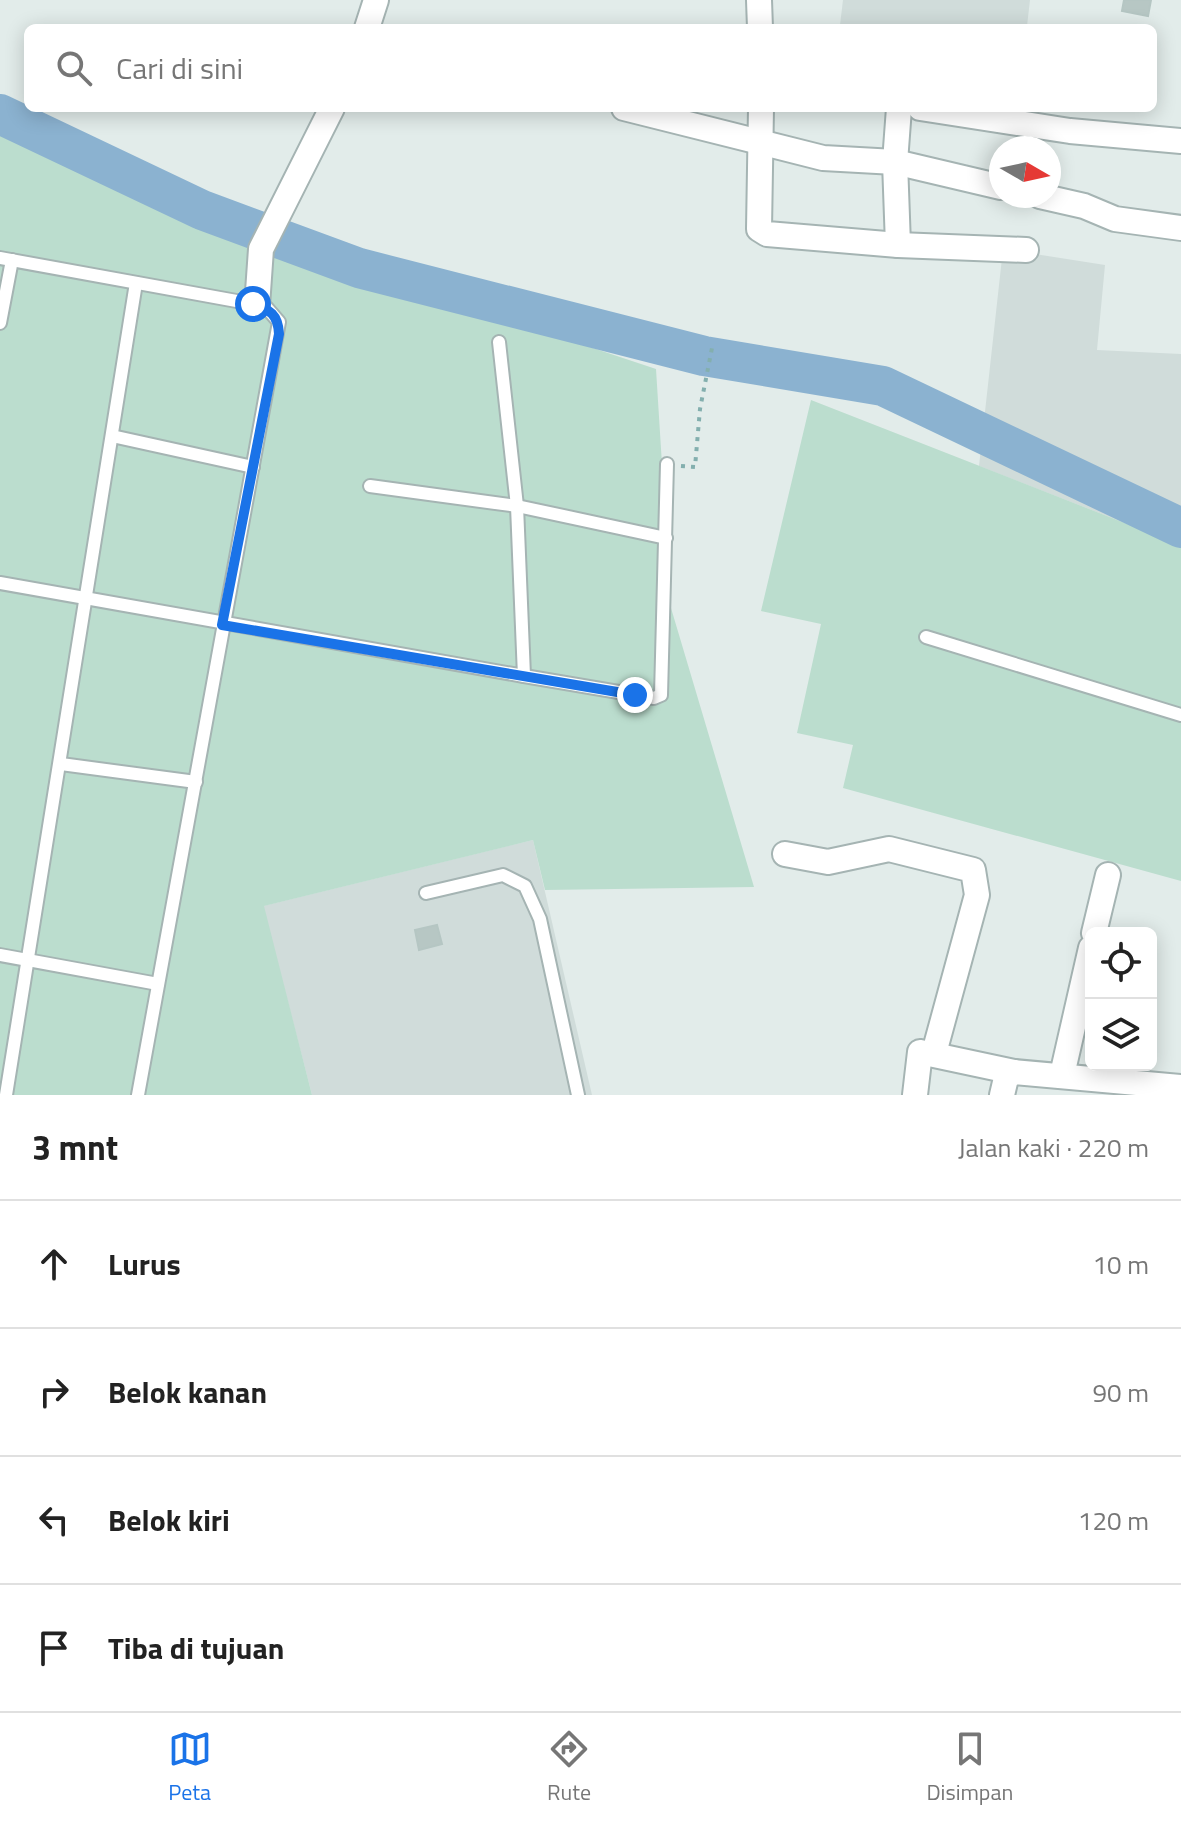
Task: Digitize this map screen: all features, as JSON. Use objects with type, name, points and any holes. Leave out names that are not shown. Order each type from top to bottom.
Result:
[{"type":"street","points":[[368,24],[376,0]]},
{"type":"street","points":[[759,0],[760,24]]},
{"type":"street","points":[[257,306],[261,249],[330,112]]},
{"type":"street","points":[[640,112],[823,158],[895,162],[989,184]]},
{"type":"street","points":[[761,112],[759,229],[777,235],[898,245],[1026,250]]},
{"type":"street","points":[[898,245],[895,162],[899,112]]},
{"type":"street","points":[[946,112],[1070,131],[1181,141]]},
{"type":"street","points":[[1061,201],[1084,206],[1115,219],[1181,228]]},
{"type":"street","points":[[785,854],[828,862],[889,849],[973,870],[977,895],[934,1053]]},
{"type":"street","points":[[1095,927],[1108,875]]},
{"type":"street","points":[[1062,1075],[1085,974]]},
{"type":"street","points":[[915,1095],[917,1055],[920,1052],[1014,1072],[1181,1087]]},
{"type":"street","points":[[1002,1095],[1006,1078],[1014,1072]]},
{"type":"lane","points":[[0,323],[6,259],[257,306],[272,312],[279,322],[138,1095]]},
{"type":"lane","points":[[4,1095],[88,600],[136,283]]},
{"type":"lane","points":[[499,342],[517,506],[524,676]]},
{"type":"lane","points":[[112,436],[253,467]]},
{"type":"lane","points":[[0,583],[222,625],[660,697],[667,464]]},
{"type":"lane","points":[[370,486],[517,506],[666,538]]},
{"type":"lane","points":[[926,637],[1181,715]]},
{"type":"lane","points":[[61,764],[196,782]]},
{"type":"lane","points":[[426,893],[503,875],[525,886],[540,919],[578,1095]]},
{"type":"lane","points":[[0,955],[158,984]]},
{"type":"path","points":[[695,467],[713,343]]},
{"type":"shaded area","points":[[843,0],[1030,0],[1027,24],[840,24]]},
{"type":"shaded area","points":[[1003,249],[1105,265],[1097,350],[1181,354],[1181,545],[979,466]]},
{"type":"shaded area","points":[[533,840],[592,1095],[312,1095],[263,906]]},
{"type":"green space","points":[[0,134],[335,262],[656,369],[671,608],[754,887],[545,890],[533,840],[264,906],[312,1095],[0,1095]]},
{"type":"green space","points":[[811,400],[1181,545],[1181,881],[843,788],[853,745],[797,733],[821,624],[761,611]]},
{"type":"building","points":[[1124,0],[1151,0],[1148,16],[1122,11]]},
{"type":"building","points":[[437,925],[442,944],[419,950],[415,930]]},
{"type":"waterway","points":[[0,114],[202,210],[359,268],[704,356],[883,386],[1181,528]]},
{"type":"route","points":[[253,304],[272,312],[279,322],[279,334],[222,625],[635,695]]}]
